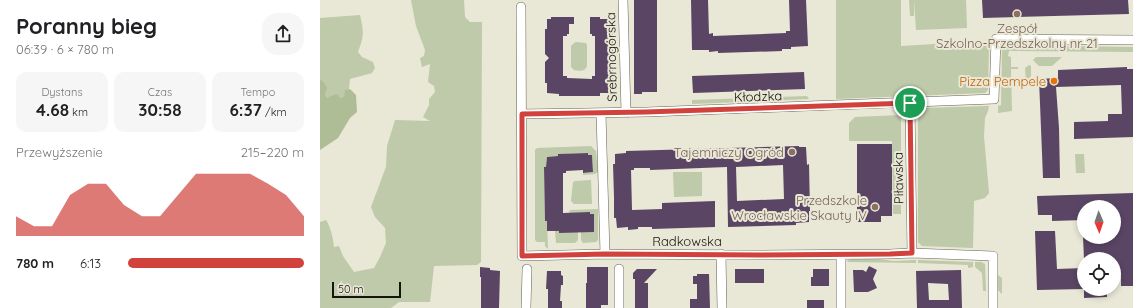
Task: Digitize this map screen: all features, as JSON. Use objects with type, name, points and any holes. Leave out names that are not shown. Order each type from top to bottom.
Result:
[{"type":"street","name":"Srebrnogórska","points":[[623,0],[626,113]]},
{"type":"street","points":[[521,7],[522,114]]},
{"type":"street","name":"Kłodzka","points":[[522,114],[626,113],[994,99],[996,39],[1133,40]]},
{"type":"street","name":"Piławska","points":[[910,103],[912,253]]},
{"type":"street","points":[[601,113],[605,254]]},
{"type":"street","name":"Radkowska","points":[[522,114],[522,256],[605,254],[842,255],[912,253],[992,256],[993,308]]},
{"type":"street","points":[[721,254],[722,308]]},
{"type":"street","points":[[842,255],[842,308]]},
{"type":"street","points":[[526,308],[527,268]]},
{"type":"street","points":[[619,269],[619,308]]},
{"type":"green space","points":[[411,0],[464,0],[465,17],[470,22],[482,22],[481,262],[477,265],[434,266],[430,302],[399,302],[391,308],[320,308],[320,222],[326,220],[332,233],[334,247],[339,246],[343,256],[354,272],[374,268],[386,243],[385,228],[375,217],[371,207],[386,167],[387,146],[395,120],[430,121],[423,117],[429,105],[429,99],[435,92],[434,86],[428,82],[430,64],[422,67],[420,58],[424,56],[425,50],[416,26]]},
{"type":"green space","points":[[836,0],[901,0],[901,46],[935,44],[987,45],[989,47],[988,90],[985,93],[836,99]]},
{"type":"green space","points":[[909,0],[914,0],[914,16],[910,16]]},
{"type":"green space","points":[[914,0],[966,0],[967,28],[916,30]]},
{"type":"green space","points":[[360,15],[363,34],[358,52],[362,57],[373,62],[375,68],[372,73],[350,79],[349,89],[346,90],[344,96],[341,98],[339,96],[327,98],[325,94],[324,82],[320,79],[320,18]]},
{"type":"green space","points":[[576,42],[586,43],[587,45],[587,66],[582,71],[574,70],[571,67],[571,46]]},
{"type":"green space","points":[[1003,46],[1133,47],[1133,52],[1009,51],[1008,56],[1011,57],[1011,67],[1018,67],[1018,69],[1011,69],[1012,111],[998,113],[998,106],[1001,105],[1002,49]]},
{"type":"green space","points":[[1036,57],[1062,57],[1052,66],[1039,66],[1033,60]]},
{"type":"green space","points":[[1029,65],[1031,66],[1031,76],[1026,82],[1025,68]]},
{"type":"green space","points":[[320,79],[324,82],[327,88],[325,94],[327,98],[336,94],[341,98],[344,96],[345,90],[350,89],[356,95],[357,112],[350,118],[338,138],[320,150]]},
{"type":"green space","points":[[807,96],[809,99],[692,104],[692,100]]},
{"type":"green space","points":[[989,106],[985,118],[984,136],[989,193],[985,198],[974,201],[973,248],[922,246],[918,242],[919,110],[923,108]]},
{"type":"green space","points":[[901,115],[901,214],[893,214],[892,141],[849,141],[849,123],[855,117]]},
{"type":"green space","points":[[591,146],[596,151],[598,172],[595,174],[583,175],[583,173],[593,172],[592,155],[588,155],[588,153],[558,154],[558,156],[547,157],[546,167],[544,167],[545,220],[547,221],[548,249],[545,246],[545,242],[537,242],[535,240],[535,150],[537,148]]},
{"type":"green space","points":[[1075,154],[1084,154],[1085,173],[1076,173]]},
{"type":"green space","points":[[673,172],[702,172],[702,196],[674,197]]},
{"type":"green space","points":[[591,180],[592,204],[574,204],[571,201],[573,182]]},
{"type":"green space","points":[[598,209],[598,240],[596,242],[583,243],[581,240],[581,230],[584,232],[594,231],[594,214],[569,213],[570,210]]},
{"type":"green space","points":[[578,230],[578,240],[575,243],[556,243],[555,231],[559,231],[559,233]]},
{"type":"green space","points":[[879,259],[894,261],[916,260],[916,263],[847,262],[848,260]]},
{"type":"green space","points":[[918,260],[973,262],[973,267],[968,268],[968,265],[918,263]]},
{"type":"green space","points":[[975,262],[985,264],[986,291],[983,291],[982,273],[975,267]]},
{"type":"green space","points":[[998,275],[1002,278],[1002,294],[997,289]]},
{"type":"building","points":[[634,0],[657,0],[657,92],[642,92],[642,94],[634,94]]},
{"type":"building","points":[[691,0],[708,0],[709,34],[713,33],[713,36],[786,33],[786,31],[790,31],[789,0],[806,0],[808,46],[791,47],[791,49],[782,49],[782,51],[718,53],[718,51],[709,52],[709,50],[692,50]]},
{"type":"building","points":[[982,0],[1128,0],[1129,14],[983,18]]},
{"type":"building","points":[[551,17],[574,17],[574,24],[569,24],[569,34],[567,34],[567,36],[563,36],[563,76],[567,76],[567,78],[592,79],[592,76],[595,76],[595,36],[590,34],[590,17],[611,19],[611,29],[613,29],[613,54],[611,61],[613,62],[613,83],[611,83],[611,93],[600,93],[600,96],[559,96],[559,94],[547,93],[547,83],[545,83],[545,62],[549,58],[545,54],[545,29],[547,29],[547,19],[551,19]]},
{"type":"building","points":[[1127,67],[1127,69],[1133,69],[1133,137],[1074,139],[1074,122],[1108,121],[1108,114],[1122,114],[1121,85],[1056,87],[1060,178],[1043,178],[1039,79],[1058,78],[1058,70]]},
{"type":"building","points":[[804,72],[805,89],[693,93],[692,76]]},
{"type":"building","points":[[857,144],[892,144],[892,216],[881,216],[881,222],[857,222]]},
{"type":"building","points":[[806,147],[807,165],[809,164],[809,222],[796,223],[796,225],[728,227],[727,167],[650,170],[650,168],[634,168],[634,170],[631,170],[632,210],[662,209],[662,203],[715,201],[715,227],[652,229],[652,227],[638,227],[638,229],[628,230],[628,227],[617,228],[616,218],[614,218],[613,164],[615,164],[615,154],[626,153],[626,151]],"holes":[[[783,165],[784,199],[737,201],[736,167]]]},
{"type":"building","points":[[588,153],[588,155],[592,155],[593,172],[583,173],[583,170],[566,171],[566,173],[563,173],[563,213],[590,212],[590,214],[594,214],[594,232],[559,233],[559,231],[547,231],[547,221],[545,221],[544,167],[546,167],[547,157],[558,156],[558,154]]},
{"type":"building","points":[[1133,193],[1133,286],[1121,286],[1121,252],[1084,252],[1083,244],[1121,244],[1121,200],[1077,200],[1077,220],[1052,221],[1052,215],[1038,215],[1037,196]]},
{"type":"building","points":[[1035,231],[1055,231],[1057,269],[1077,268],[1077,289],[1037,290]]},
{"type":"building","points":[[869,266],[877,270],[873,279],[877,288],[868,292],[854,292],[853,270],[863,270],[866,272]]},
{"type":"building","points":[[480,267],[500,271],[499,308],[481,308]]},
{"type":"building","points":[[587,267],[608,267],[608,305],[601,305],[601,308],[586,308]]},
{"type":"building","points":[[637,269],[657,269],[644,283],[648,283],[648,308],[635,308],[635,279],[633,279],[633,273]]},
{"type":"building","points":[[735,269],[764,269],[764,283],[735,283]]},
{"type":"building","points":[[813,269],[829,269],[829,286],[811,286]]},
{"type":"building","points":[[961,270],[962,308],[917,308],[916,271]],"holes":[[[928,283],[948,284],[949,300],[929,300]]]},
{"type":"building","points":[[547,271],[561,271],[561,275],[563,276],[560,301],[562,301],[562,308],[548,308],[548,289],[546,289]]},
{"type":"building","points":[[697,274],[709,274],[710,308],[690,308],[690,299],[697,299],[697,284],[693,284],[693,276],[697,276]]},
{"type":"building","points":[[1084,296],[1107,296],[1107,297],[1084,298]]},
{"type":"building","points":[[807,300],[824,300],[824,308],[807,308]]},
{"type":"place","name":"Zespół Szkolno-Przedszkolny nr 21","points":[[1017,14]]},
{"type":"place","name":"Pizza Pempele","points":[[1054,81]]},
{"type":"place","name":"Tajemniczy Ogród","points":[[792,152]]},
{"type":"place","name":"Przedszkole Wrocławskie Skauty IV","points":[[875,207]]},
{"type":"route","points":[[910,103],[912,253],[761,255],[605,254],[522,256],[522,114],[646,112],[910,103]]}]
